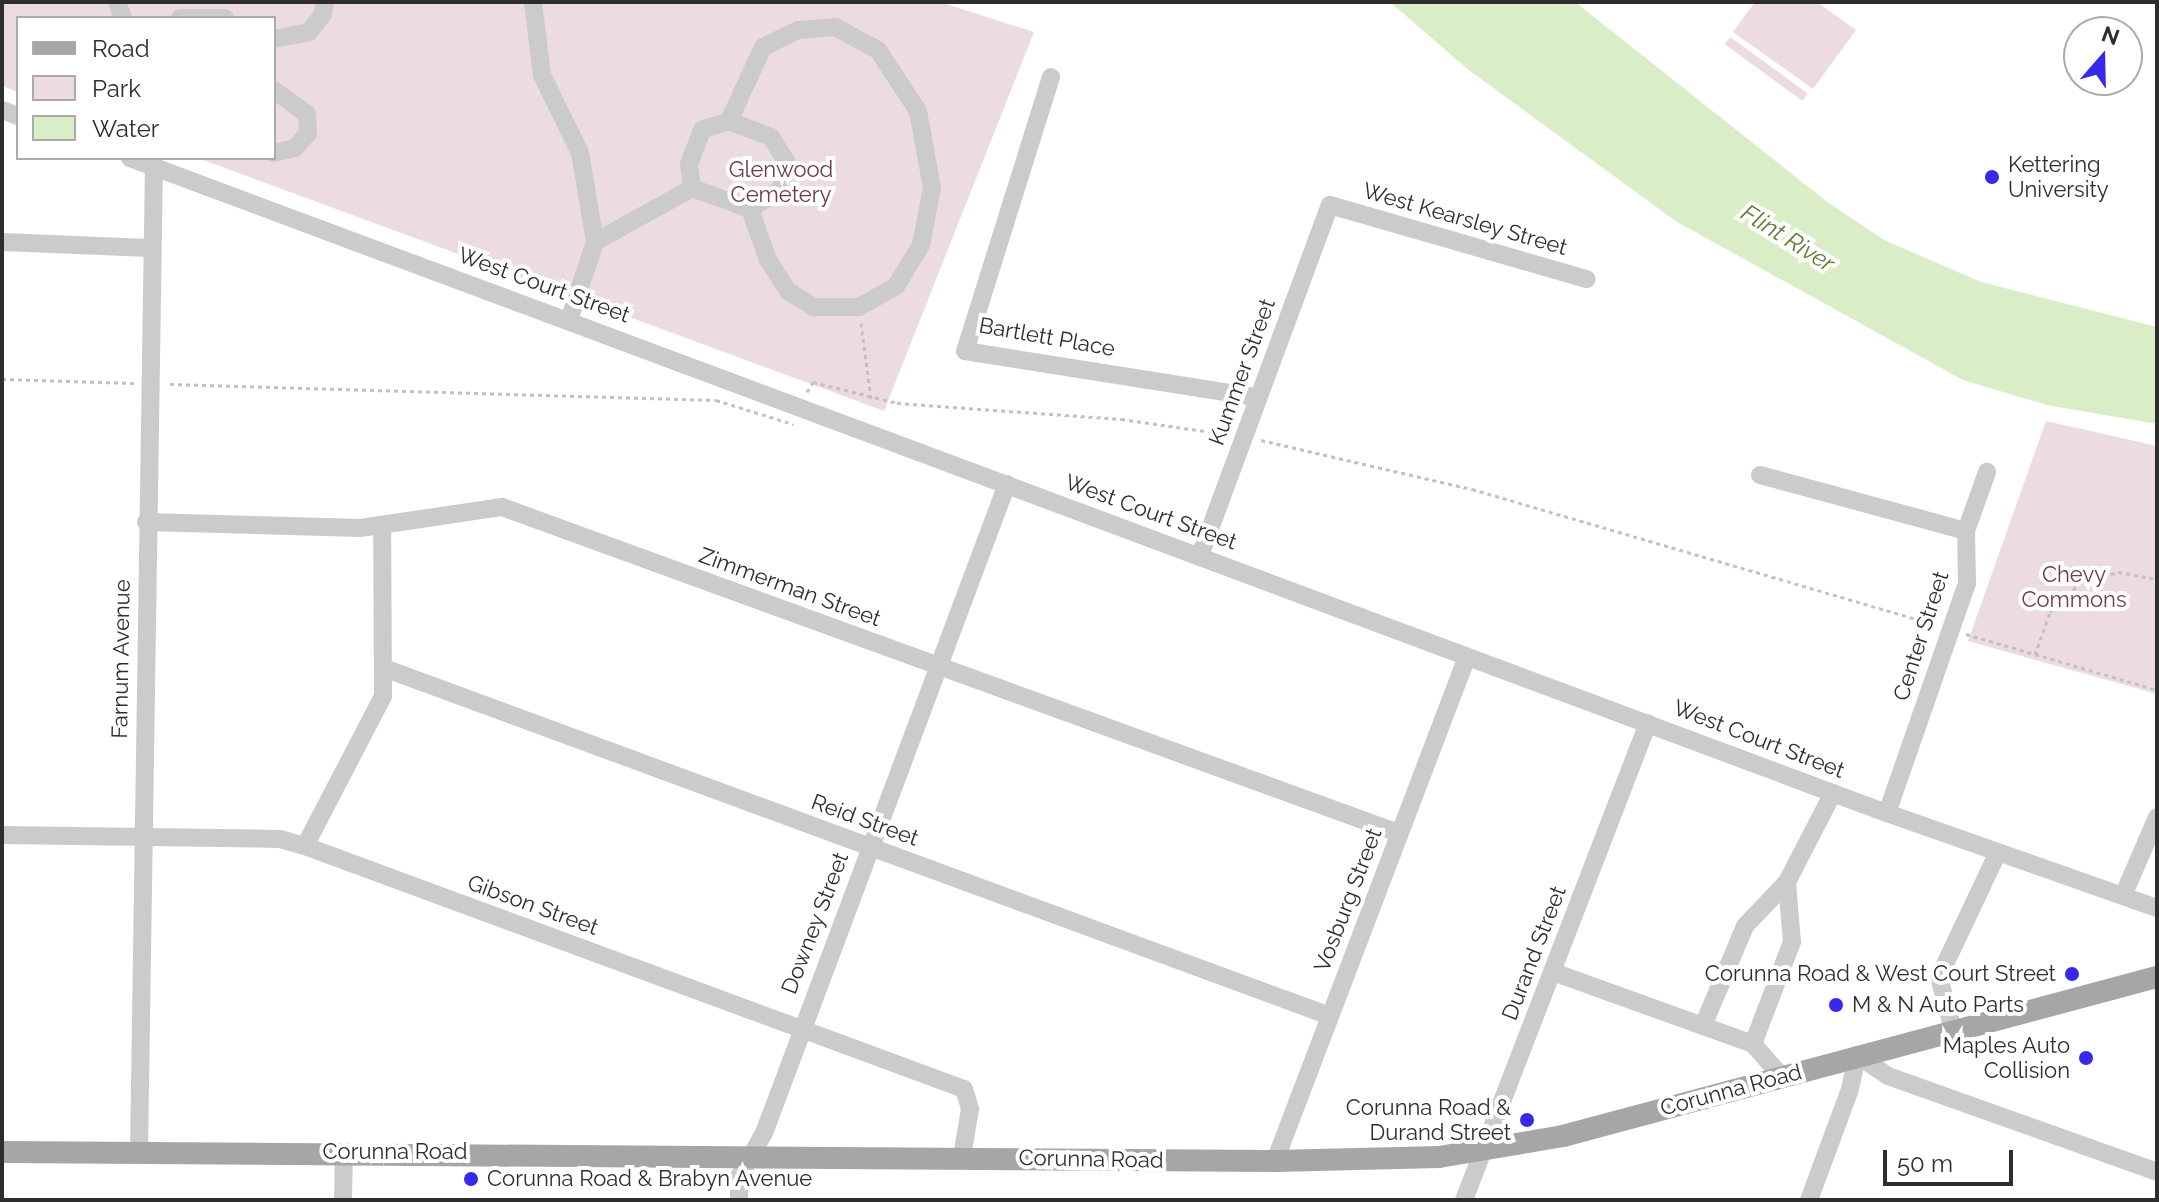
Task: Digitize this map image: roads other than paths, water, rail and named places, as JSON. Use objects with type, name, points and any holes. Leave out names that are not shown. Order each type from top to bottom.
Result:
[{"type":"main road","name":"Corunna Road","points":[[2,1152],[344,1152],[1275,1161],[1485,1152],[1857,1055],[1954,1033],[2157,977]]},
{"type":"street","points":[[276,39],[309,32],[323,14],[325,2]]},
{"type":"street","points":[[533,2],[542,75],[580,153],[595,242],[569,320]]},
{"type":"street","points":[[729,121],[763,47],[798,30],[835,27],[878,50],[918,111],[932,188],[915,255],[896,286],[859,307],[814,307],[788,291],[768,260],[750,209]]},
{"type":"street","name":"Bartlett Place","points":[[1051,77],[965,351],[1256,397]]},
{"type":"street","points":[[276,91],[307,114],[308,133],[295,148],[276,153]]},
{"type":"street","points":[[692,188],[689,164],[702,130],[729,121],[771,137],[786,161],[781,189],[750,209]]},
{"type":"street","name":"West Court Street","points":[[135,160],[1887,813],[2157,908]]},
{"type":"street","name":"Farnum Avenue","points":[[139,1151],[149,248],[154,167]]},
{"type":"street","points":[[595,242],[692,188],[750,209]]},
{"type":"street","name":"Kummer Street","points":[[1200,556],[1256,397],[1330,205]]},
{"type":"street","name":"West Kearsley Street","points":[[1330,205],[1587,279]]},
{"type":"street","points":[[2,242],[149,248]]},
{"type":"street","name":"Center Street","points":[[1887,813],[1967,583],[1966,531],[1987,472]]},
{"type":"street","points":[[1760,475],[1966,531]]},
{"type":"street","name":"Downey Street","points":[[739,1200],[739,1177],[751,1156],[1007,484]]},
{"type":"street","name":"Zimmerman Street","points":[[146,522],[382,525],[502,507],[1398,833]]},
{"type":"street","points":[[305,846],[383,696],[382,525]]},
{"type":"street","name":"Vosburg Street","points":[[1275,1161],[1467,657]]},
{"type":"street","name":"Reid Street","points":[[384,668],[1330,1016]]},
{"type":"street","name":"Durand Street","points":[[1470,1198],[1648,723]]},
{"type":"street","points":[[1703,1026],[1745,926],[1787,882],[1833,793]]},
{"type":"street","points":[[2123,896],[2157,817]]},
{"type":"street","name":"Gibson Street","points":[[2,835],[280,839],[305,846],[964,1089],[970,1109],[962,1157]]},
{"type":"street","points":[[1954,1033],[1939,977],[1998,852]]},
{"type":"street","points":[[1753,1044],[1792,942],[1787,882]]},
{"type":"street","points":[[1553,972],[1753,1044],[1782,1077]]},
{"type":"street","points":[[1809,1200],[1850,1089],[1857,1055],[1888,1076],[2157,1172]]},
{"type":"street","points":[[343,1200],[344,1152]]},
{"type":"water","name":"Flint River","points":[[1390,2],[1575,2],[1826,201],[1884,240],[1981,282],[2157,327],[2157,424],[2047,405],[1963,380],[1677,222],[1470,71]]},
{"type":"place","name":"Kettering University","points":[[1992,177]]},
{"type":"place","name":"Corunna Road & West Court Street","points":[[2072,974]]},
{"type":"place","name":"M & N Auto Parts","points":[[1836,1005]]},
{"type":"place","name":"Maples Auto Collision","points":[[2086,1058]]},
{"type":"place","name":"Corunna Road & Durand Street","points":[[1527,1120]]},
{"type":"place","name":"Corunna Road & Brabyn Avenue","points":[[471,1179]]},
{"type":"park label","name":"Glenwood Cemetery","points":[[781,182]]},
{"type":"park label","name":"Chevy Commons","points":[[2074,586]]}]
